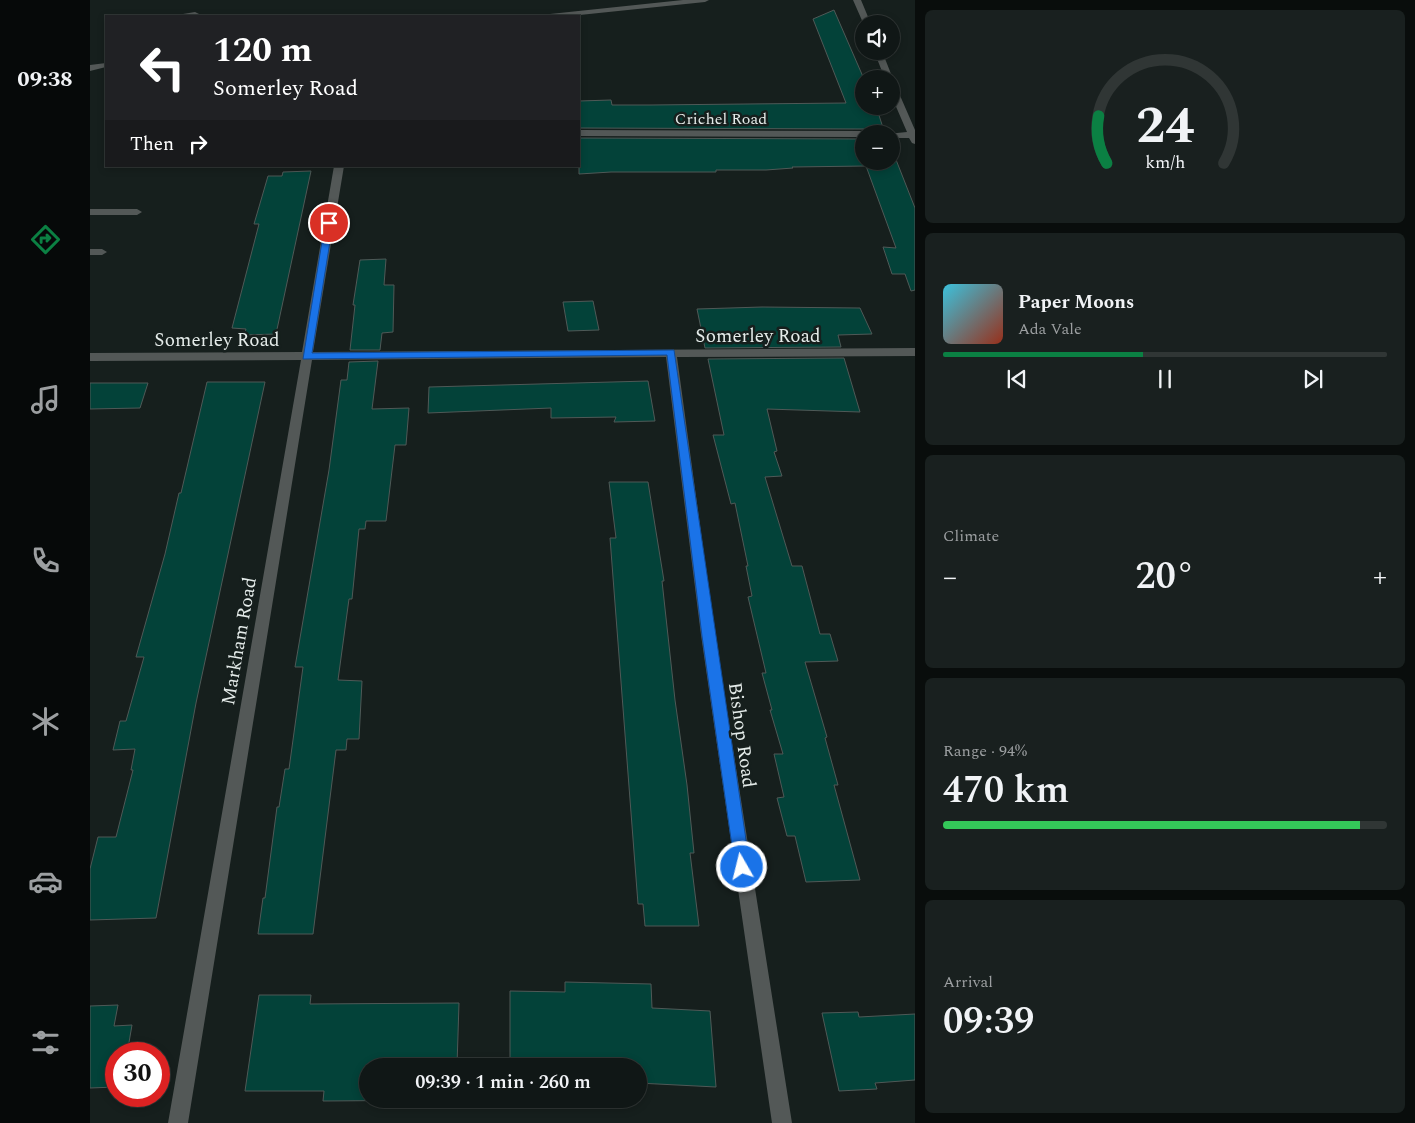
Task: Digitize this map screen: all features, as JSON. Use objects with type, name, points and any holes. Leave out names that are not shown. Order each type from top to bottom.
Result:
[{"type":"street","points":[[560,15],[705,0]]},
{"type":"street","points":[[857,0],[863,15]]},
{"type":"street","points":[[184,15],[194,14]]},
{"type":"street","points":[[90,68],[105,65]]},
{"type":"street","points":[[900,105],[914,138]]},
{"type":"street","name":"Crichel Road","points":[[580,133],[855,134]]},
{"type":"street","points":[[900,136],[914,138]]},
{"type":"street","name":"Markham Road","points":[[178,1123],[339,167]]},
{"type":"street","points":[[90,212],[137,212]]},
{"type":"street","points":[[90,252],[102,252]]},
{"type":"street","name":"Somerley Road","points":[[90,358],[671,352],[915,352]]},
{"type":"street","name":"Bishop Road","points":[[671,352],[710,645],[782,1123]]},
{"type":"building","points":[[834,10],[860,70],[855,70],[855,115],[879,115],[882,125],[855,125],[855,129],[580,128],[580,101],[611,100],[612,105],[846,103],[813,19]]},
{"type":"building","points":[[580,138],[855,139],[855,166],[716,170],[716,172],[611,172],[579,174]]},
{"type":"building","points":[[867,170],[900,170],[915,208],[915,290],[911,291],[905,274],[892,274],[883,247],[896,248]]},
{"type":"building","points":[[311,171],[276,334],[244,335],[246,329],[232,328],[259,224],[254,224],[268,176],[282,176],[283,172]]},
{"type":"building","points":[[386,259],[384,285],[394,285],[393,332],[382,333],[380,350],[350,350],[355,305],[353,305],[360,260]]},
{"type":"building","points":[[593,301],[599,330],[568,331],[563,302]]},
{"type":"building","points":[[762,307],[860,308],[872,334],[838,335],[841,347],[705,348],[697,309]]},
{"type":"building","points":[[844,358],[860,412],[767,409],[777,451],[774,452],[782,476],[765,477],[792,566],[802,566],[820,634],[830,634],[838,661],[805,662],[827,737],[825,738],[838,785],[834,785],[860,880],[806,882],[795,836],[787,836],[777,798],[784,797],[774,754],[783,754],[770,710],[772,710],[762,673],[766,673],[748,597],[752,596],[746,566],[748,566],[735,503],[731,504],[713,435],[724,435],[708,359]]},
{"type":"building","points":[[378,361],[372,409],[409,408],[406,445],[395,445],[386,521],[366,521],[365,529],[359,529],[352,599],[349,599],[338,680],[362,681],[359,739],[347,739],[346,750],[336,750],[313,934],[258,934],[263,898],[265,898],[277,807],[279,807],[285,769],[289,769],[303,667],[295,667],[329,470],[341,380],[347,380],[349,362]]},
{"type":"building","points":[[648,381],[655,421],[614,422],[616,417],[551,418],[551,408],[428,413],[429,387]]},
{"type":"building","points":[[207,382],[265,382],[196,703],[156,918],[90,920],[90,869],[98,837],[116,837],[133,770],[131,770],[135,749],[113,750],[120,721],[126,721],[144,657],[136,657],[165,554],[179,493],[181,493]]},
{"type":"building","points":[[90,383],[148,383],[140,408],[90,409]]},
{"type":"building","points":[[609,482],[648,482],[664,581],[662,581],[675,700],[694,853],[690,853],[699,926],[645,926],[643,904],[638,904],[610,538],[616,538]]},
{"type":"building","points":[[565,982],[651,984],[652,1008],[710,1011],[716,1087],[647,1083],[647,1058],[510,1058],[510,991],[565,992]]},
{"type":"building","points":[[259,995],[311,995],[310,1004],[459,1003],[457,1058],[359,1058],[359,1101],[323,1101],[324,1091],[245,1091]]},
{"type":"building","points":[[118,1005],[114,1026],[132,1025],[129,1042],[105,1042],[105,1087],[90,1088],[90,1006]]},
{"type":"building","points":[[858,1012],[859,1017],[915,1014],[915,1080],[875,1083],[877,1089],[839,1091],[822,1013]]},
{"type":"route","points":[[329,223],[306,356],[671,352],[708,636],[742,867]]}]
